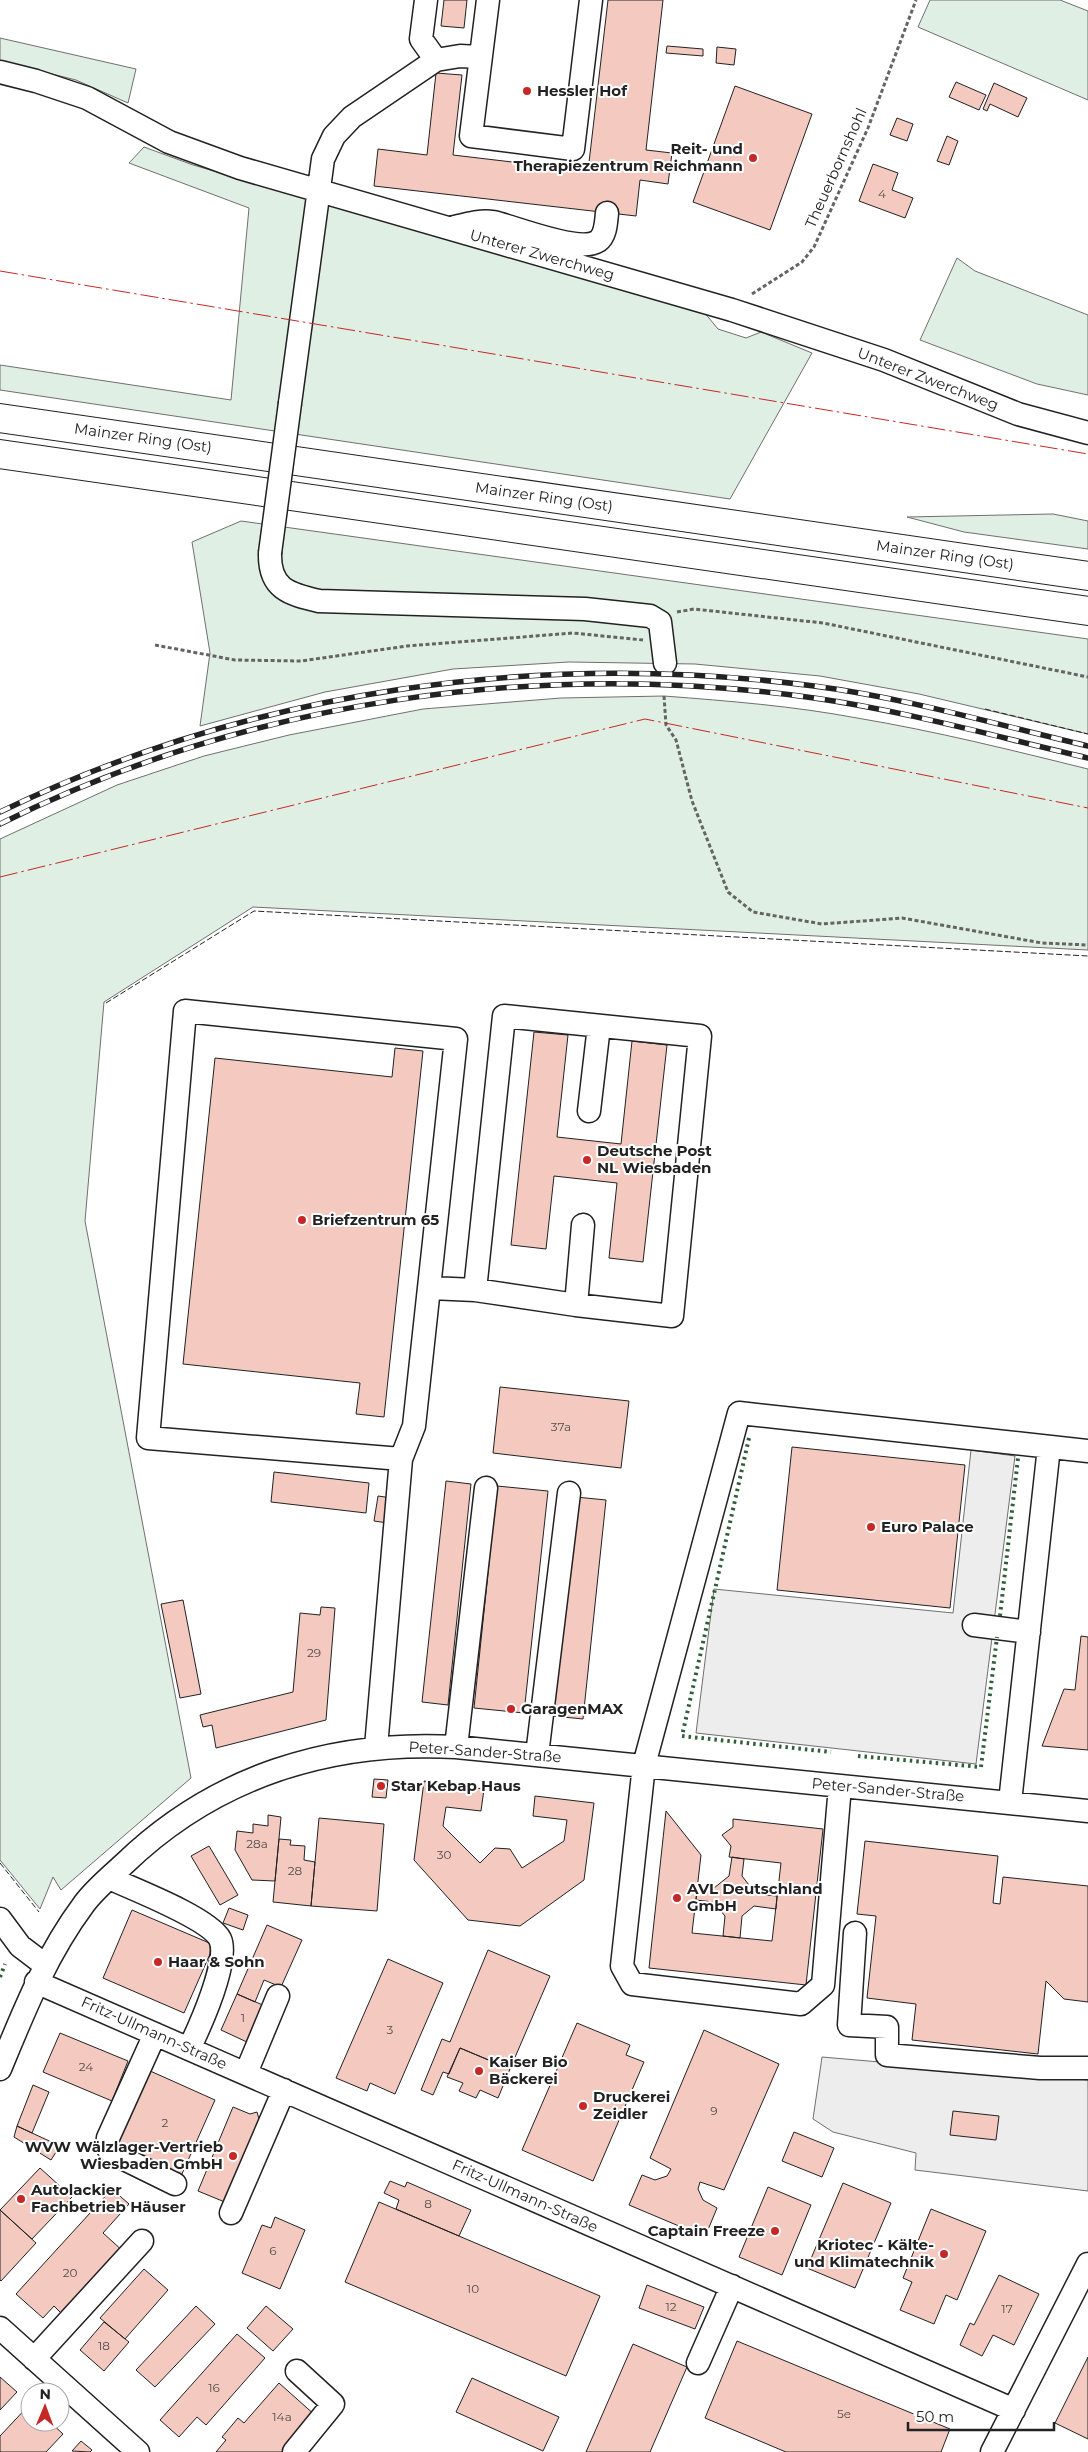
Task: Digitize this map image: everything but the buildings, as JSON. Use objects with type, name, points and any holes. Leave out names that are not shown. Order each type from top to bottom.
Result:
[{"type":"highway","name":"Mainzer Ring (Ost)","points":[[0,418],[1088,576]]},
{"type":"highway","points":[[0,454],[1088,611]]},
{"type":"street","points":[[426,0],[421,39],[436,60]]},
{"type":"street","points":[[488,0],[471,136],[573,149],[592,0]]},
{"type":"street","points":[[480,57],[460,56],[436,60],[352,117],[334,136],[323,159],[269,565],[278,585],[288,592],[319,601],[585,609],[650,616],[662,642]]},
{"type":"street","name":"Unterer Zwerchweg","points":[[0,72],[36,81],[87,98],[148,132],[189,150],[319,191],[732,310],[884,360],[1018,414],[1088,433]]},
{"type":"street","points":[[449,228],[476,222],[491,222],[572,244],[587,244],[598,242],[604,234],[607,213]]},
{"type":"street","points":[[376,1747],[401,1459],[414,1426],[456,1039],[185,1012],[148,1438],[401,1459]]},
{"type":"street","points":[[430,1288],[475,1290],[576,1305],[672,1316],[700,1036],[504,1016],[475,1290]]},
{"type":"street","points":[[589,1111],[599,1026]]},
{"type":"street","points":[[576,1305],[584,1225]]},
{"type":"street","points":[[840,1786],[822,1985],[801,2004],[632,1984],[622,1966],[644,1765],[739,1414],[1088,1451]]},
{"type":"street","points":[[1010,1802],[1049,1447]]},
{"type":"street","points":[[456,1747],[486,1488]]},
{"type":"street","points":[[537,1755],[569,1494]]},
{"type":"street","points":[[974,1626],[1029,1632]]},
{"type":"street","name":"Peter-Sander-Straße","points":[[0,2069],[40,1973],[85,1902],[144,1844],[181,1816],[210,1798],[266,1774],[308,1759],[376,1747],[423,1745],[456,1747],[1088,1811]]},
{"type":"street","points":[[109,1878],[208,1925],[220,1940],[221,1958],[216,1980],[199,2028],[189,2049]]},
{"type":"street","name":"Fritz-Ullmann-Straße","points":[[0,1919],[40,1973],[156,2034],[1014,2410]]},
{"type":"street","points":[[856,1933],[849,2025],[886,2027],[887,2055],[1040,2068],[1088,2068]]},
{"type":"street","points":[[246,2073],[278,1996]]},
{"type":"street","points":[[156,2034],[108,2138],[107,2147],[112,2153],[175,2184]]},
{"type":"street","points":[[231,2213],[284,2090]]},
{"type":"street","points":[[34,2359],[142,2241]]},
{"type":"street","points":[[992,2452],[1088,2264]]},
{"type":"street","points":[[698,2363],[732,2286]]},
{"type":"street","points":[[0,2328],[138,2452]]},
{"type":"street","points":[[294,2452],[333,2404],[297,2371]]},
{"type":"path","name":"Theuerbornshohl","points":[[732,310],[750,295],[802,262],[814,247],[868,128],[916,0]]},
{"type":"path","points":[[155,645],[235,660],[300,662],[407,646],[574,633],[662,642],[675,612],[694,608],[823,624],[1088,677]]},
{"type":"path","points":[[664,696],[666,726],[676,740],[692,801],[728,892],[753,912],[822,924],[902,918],[1042,944],[1088,945]]},
{"type":"green space","points":[[930,0],[1060,0],[1088,11],[1088,100],[918,27]]},
{"type":"green space","points":[[0,38],[136,69],[128,103],[76,80],[0,61]]},
{"type":"green space","points":[[144,147],[193,165],[704,312],[718,329],[746,338],[761,332],[812,353],[730,499],[0,390],[0,365],[231,400],[249,208],[129,163]]},
{"type":"green space","points":[[957,258],[975,271],[1088,315],[1088,395],[1037,384],[920,340]]},
{"type":"green space","points":[[1053,514],[1088,521],[1088,549],[964,532],[907,517]]},
{"type":"green space","points":[[241,521],[1088,639],[1088,734],[919,694],[820,676],[695,664],[569,662],[453,669],[325,692],[200,726],[210,653],[192,542]]},
{"type":"green space","points":[[664,696],[761,704],[886,723],[1088,769],[1088,950],[253,907],[104,1002],[85,1221],[191,1778],[61,1890],[53,1877],[40,1909],[0,1860],[0,839],[117,785],[204,756],[289,735],[423,709],[561,698]]},
{"type":"shaded area","points":[[971,1450],[1015,1456],[976,1764],[696,1733],[714,1589],[953,1613]]},
{"type":"shaded area","points":[[822,2057],[1088,2080],[1088,2191],[915,2170],[916,2153],[833,2132],[813,2119]]},
{"type":"railway","points":[[0,812],[96,770],[195,736],[295,709],[398,690],[501,678],[605,673],[710,676],[814,686],[883,697],[1088,746]]},
{"type":"railway","points":[[0,824],[95,781],[194,747],[294,719],[397,700],[501,688],[606,684],[710,687],[814,698],[917,717],[1088,758]]},
{"type":"hedge","points":[[749,1438],[682,1736],[831,1752]]},
{"type":"hedge","points":[[1000,1616],[1018,1458]]},
{"type":"hedge","points":[[858,1756],[981,1767],[997,1637]]},
{"type":"hedge","points":[[0,1977],[5,1964]]},
{"type":"fence","points":[[985,709],[1088,734]]},
{"type":"fence","points":[[106,1003],[254,911],[1088,956]]},
{"type":"fence","points":[[0,1863],[39,1912]]},
{"type":"power","points":[[0,271],[1088,454]]},
{"type":"power","points":[[0,877],[645,719],[1088,808]]},
{"type":"place","name":"Hessler Hof","points":[[527,91]]},
{"type":"place","name":"Reit- und Therapiezentrum Reichmann","points":[[753,158]]},
{"type":"place","name":"Deutsche Post NL Wiesbaden","points":[[587,1160]]},
{"type":"place","name":"Briefzentrum 65","points":[[302,1220]]},
{"type":"place","name":"Euro Palace","points":[[871,1527]]},
{"type":"place","name":"GaragenMAX","points":[[511,1709]]},
{"type":"place","name":"Star Kebap Haus","points":[[381,1786]]},
{"type":"place","name":"AVL Deutschland GmbH","points":[[677,1898]]},
{"type":"place","name":"Haar & Sohn","points":[[158,1962]]},
{"type":"place","name":"Kaiser Bio Bäckerei","points":[[479,2071]]},
{"type":"place","name":"Druckerei Zeidler","points":[[583,2106]]},
{"type":"place","name":"WVW Wälzlager-Vertrieb Wiesbaden GmbH","points":[[233,2156]]},
{"type":"place","name":"Autolackier Fachbetrieb Häuser","points":[[21,2199]]},
{"type":"place","name":"Captain Freeze","points":[[775,2231]]},
{"type":"place","name":"Kriotec - Kälte- und Klimatechnik","points":[[944,2254]]}]
